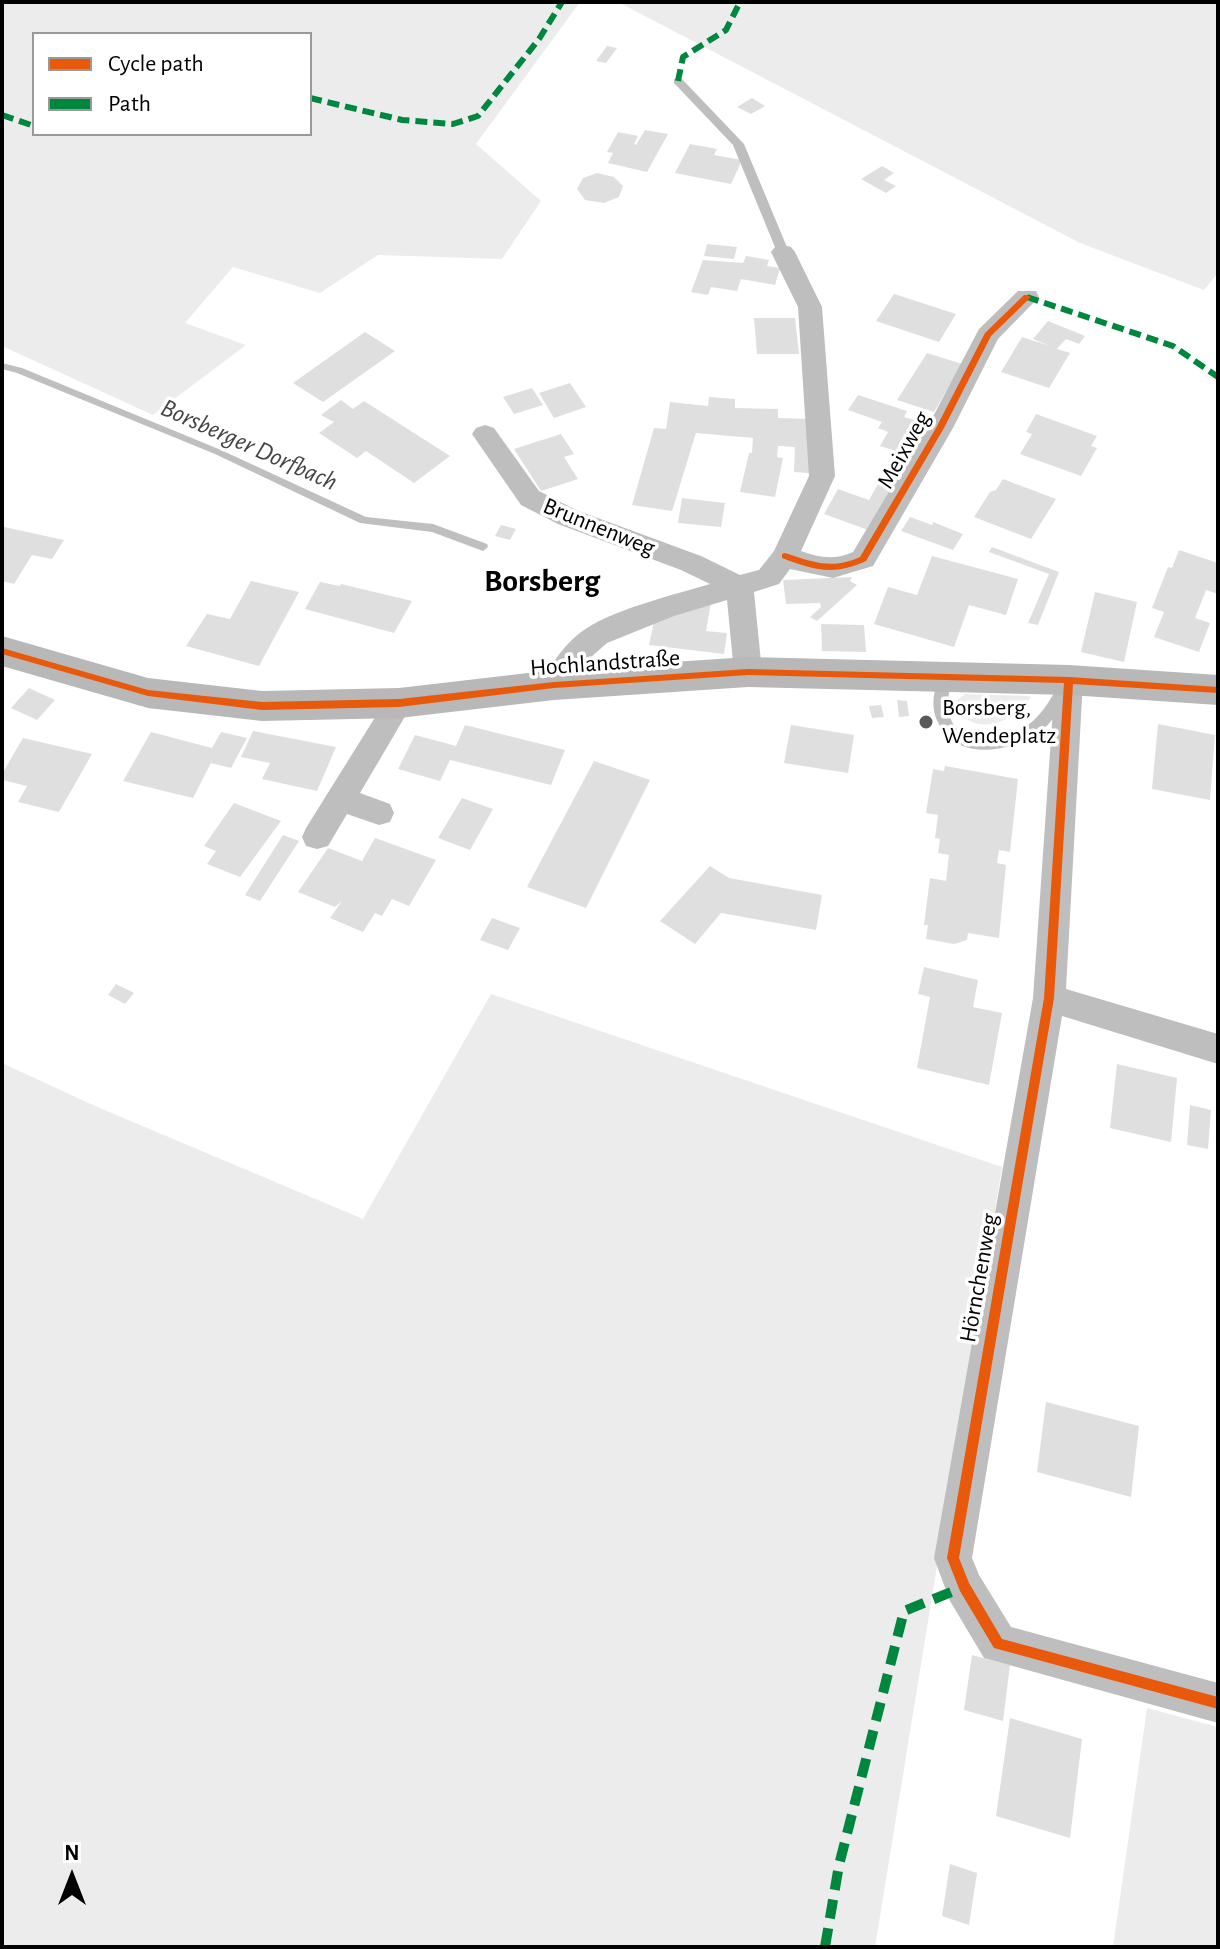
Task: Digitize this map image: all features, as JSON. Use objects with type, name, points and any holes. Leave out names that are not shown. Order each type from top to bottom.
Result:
[{"type":"street","points":[[554,685],[572,657],[597,635],[665,608],[769,577],[785,556],[822,476],[810,307],[783,252]]},
{"type":"street","name":"Meixweg","points":[[785,556],[816,568],[831,569],[852,565],[863,559],[940,428],[988,335],[1027,297]]},
{"type":"street","name":"Brunnenweg","points":[[485,434],[530,498],[567,517],[691,563],[740,587]]},
{"type":"street","points":[[740,587],[748,672]]},
{"type":"street","name":"Hochlandstraße","points":[[2,651],[148,693],[262,706],[399,703],[554,685],[748,672],[1069,680],[1218,690]]},
{"type":"street","name":"Hörnchenweg","points":[[1069,680],[1049,998],[953,1558],[964,1587],[998,1644],[1218,1703]]},
{"type":"street","points":[[317,837],[399,703]]},
{"type":"street","points":[[342,799],[379,813]]},
{"type":"street","points":[[1049,998],[1218,1049]]},
{"type":"lane","points":[[678,81],[738,144],[783,252]]},
{"type":"lane","points":[[946,676],[938,696],[941,718],[953,736],[973,744],[1001,745],[1032,730],[1050,714],[1069,680]]},
{"type":"shaded area","points":[[2,2],[580,2],[476,144],[541,201],[502,259],[378,255],[320,293],[233,267],[185,323],[246,345],[153,415],[2,346]]},
{"type":"shaded area","points":[[618,2],[1218,2],[1218,273],[1204,290],[1080,243]]},
{"type":"shaded area","points":[[965,694],[1031,697],[1014,714],[985,725],[965,718],[956,709],[955,702]]},
{"type":"shaded area","points":[[491,994],[1002,1167],[875,1947],[2,1947],[2,1063],[95,1106],[363,1219]]},
{"type":"shaded area","points":[[1147,1708],[1218,1727],[1218,1947],[1113,1947]]},
{"type":"building","points":[[607,46],[617,48],[606,63],[596,61]]},
{"type":"building","points":[[752,98],[765,106],[751,114],[737,107]]},
{"type":"building","points":[[645,130],[668,134],[647,172],[608,163],[613,153],[607,152],[618,132],[638,136],[636,145]]},
{"type":"building","points":[[690,144],[717,149],[714,155],[742,160],[731,184],[675,173]]},
{"type":"building","points":[[882,166],[894,173],[884,180],[896,186],[886,193],[861,179]]},
{"type":"building","points":[[597,173],[614,177],[623,186],[619,197],[604,203],[585,200],[577,189],[583,178]]},
{"type":"building","points":[[707,244],[737,247],[734,259],[704,256]]},
{"type":"building","points":[[746,256],[769,260],[767,266],[780,268],[775,285],[741,279],[737,291],[711,287],[708,295],[691,292],[703,260],[743,263]]},
{"type":"building","points":[[894,294],[956,314],[939,342],[876,321]]},
{"type":"building","points":[[754,318],[795,318],[799,354],[757,354]]},
{"type":"building","points":[[1048,321],[1085,336],[1079,344],[1066,339],[1057,349],[1070,353],[1049,388],[1001,372],[1022,337],[1050,346],[1033,339]]},
{"type":"building","points":[[365,332],[395,351],[323,402],[293,383]]},
{"type":"building","points":[[927,353],[962,364],[934,412],[897,400]]},
{"type":"building","points":[[570,383],[586,407],[554,418],[539,393]]},
{"type":"building","points":[[532,388],[543,405],[514,414],[503,397]]},
{"type":"building","points":[[858,395],[907,411],[904,417],[927,424],[908,455],[880,446],[888,432],[878,428],[882,422],[848,410]]},
{"type":"building","points":[[709,397],[735,399],[735,408],[778,409],[778,418],[810,419],[809,473],[794,472],[795,447],[778,446],[777,457],[783,458],[775,497],[740,492],[749,453],[752,453],[753,438],[696,433],[672,511],[632,505],[654,428],[666,429],[670,402],[708,406]]},
{"type":"building","points":[[341,400],[353,409],[364,401],[450,456],[414,483],[366,451],[357,458],[319,433],[334,422],[321,415]]},
{"type":"building","points":[[1036,414],[1097,436],[1091,446],[1097,448],[1081,476],[1020,454],[1032,434],[1026,432]]},
{"type":"building","points":[[561,434],[574,454],[564,457],[578,479],[541,491],[514,449]]},
{"type":"building","points":[[1003,479],[1056,499],[1031,539],[974,517],[990,492],[996,490]]},
{"type":"building","points":[[878,484],[895,490],[871,531],[824,514],[838,489],[869,500]]},
{"type":"building","points":[[682,498],[725,503],[721,527],[678,523]]},
{"type":"building","points":[[910,517],[963,534],[953,550],[901,531]]},
{"type":"building","points":[[501,525],[516,529],[510,540],[495,536]]},
{"type":"building","points":[[4,527],[64,540],[52,559],[32,555],[14,584],[2,581]]},
{"type":"building","points":[[992,547],[1059,572],[1038,625],[1028,623],[1049,574],[989,552]]},
{"type":"building","points":[[1179,550],[1218,563],[1218,594],[1206,590],[1195,618],[1210,623],[1199,652],[1154,637],[1164,612],[1152,608],[1168,567],[1172,568]]},
{"type":"building","points":[[932,556],[1018,579],[1006,615],[969,605],[954,647],[874,624],[888,587],[917,595]]},
{"type":"building","points":[[852,577],[850,581],[857,585],[817,621],[810,617],[821,607],[820,603],[786,604],[783,580]]},
{"type":"building","points":[[251,581],[299,592],[259,666],[186,646],[207,614],[230,619]]},
{"type":"building","points":[[320,582],[412,601],[394,633],[305,609]]},
{"type":"building","points":[[1095,592],[1137,602],[1124,662],[1081,652]]},
{"type":"building","points":[[711,602],[706,631],[727,633],[724,654],[649,645],[654,621]]},
{"type":"building","points":[[821,624],[864,625],[866,652],[822,651]]},
{"type":"building","points":[[29,688],[55,700],[37,720],[11,708]]},
{"type":"building","points":[[897,700],[907,701],[909,716],[899,717]]},
{"type":"building","points":[[881,705],[884,717],[872,718],[869,706]]},
{"type":"building","points":[[1158,724],[1215,735],[1210,800],[1152,789]]},
{"type":"building","points":[[465,725],[565,750],[551,785],[450,760],[440,781],[398,769],[415,735],[456,746]]},
{"type":"building","points":[[791,725],[854,735],[848,773],[784,763]]},
{"type":"building","points":[[253,731],[336,747],[317,791],[262,779],[270,763],[241,757]]},
{"type":"building","points":[[151,732],[212,748],[221,732],[247,738],[231,768],[211,763],[193,798],[123,781]]},
{"type":"building","points":[[23,738],[92,754],[59,812],[18,802],[27,786],[2,780],[2,774]]},
{"type":"building","points":[[594,761],[650,780],[586,908],[527,887]]},
{"type":"building","points":[[945,766],[1018,779],[1010,852],[999,850],[997,863],[1006,865],[999,938],[968,933],[967,940],[954,944],[926,939],[928,925],[924,925],[930,878],[946,881],[949,855],[938,853],[940,839],[935,838],[938,815],[926,813],[933,769],[944,771]]},
{"type":"building","points":[[462,798],[493,809],[470,850],[438,838]]},
{"type":"building","points":[[234,803],[281,821],[240,877],[207,864],[216,851],[204,846]]},
{"type":"building","points":[[283,835],[299,841],[260,901],[245,895]]},
{"type":"building","points":[[375,838],[436,860],[409,906],[392,899],[382,916],[375,913],[363,932],[330,918],[342,901],[335,907],[298,892],[328,848],[362,861]]},
{"type":"building","points":[[710,866],[729,878],[822,895],[816,930],[721,913],[695,944],[660,921]]},
{"type":"building","points":[[492,918],[520,928],[508,950],[480,940]]},
{"type":"building","points":[[924,967],[978,980],[973,1007],[1002,1013],[989,1085],[917,1068],[930,997],[918,994]]},
{"type":"building","points":[[116,984],[134,993],[125,1004],[108,995]]},
{"type":"building","points":[[1117,1064],[1177,1078],[1171,1142],[1110,1128]]},
{"type":"building","points":[[1190,1105],[1211,1110],[1208,1149],[1187,1145]]},
{"type":"building","points":[[1046,1402],[1139,1426],[1131,1497],[1037,1472]]},
{"type":"building","points":[[972,1655],[1010,1665],[1003,1721],[964,1710]]},
{"type":"building","points":[[1010,1718],[1082,1739],[1070,1838],[996,1816]]},
{"type":"building","points":[[950,1864],[977,1873],[969,1925],[942,1916]]},
{"type":"waterway","name":"Borsberger Dorfbach","points":[[2,366],[19,370],[218,452],[364,520],[433,528],[483,547]]},
{"type":"marked path","points":[[312,98],[402,120],[453,124],[478,116],[539,39],[562,2]]},
{"type":"marked path","points":[[678,81],[683,57],[726,30],[740,2]]},
{"type":"marked path","points":[[2,115],[32,125]]},
{"type":"marked path","points":[[1027,297],[1173,346],[1218,377]]},
{"type":"marked path","points":[[825,1947],[839,1865],[904,1611],[964,1587]]},
{"type":"cycle path","points":[[785,556],[833,568],[863,559],[940,428],[988,335],[1027,297]]},
{"type":"cycle path","points":[[2,651],[148,693],[262,706],[399,703],[554,685],[748,672],[1069,680],[1218,690]]},
{"type":"cycle path","points":[[1069,680],[1049,998],[953,1558],[964,1587],[998,1644],[1218,1703]]},
{"type":"place","name":"Borsberg, Wendeplatz","points":[[926,722]]},
{"type":"district","name":"Borsberg","points":[[542,581]]}]
